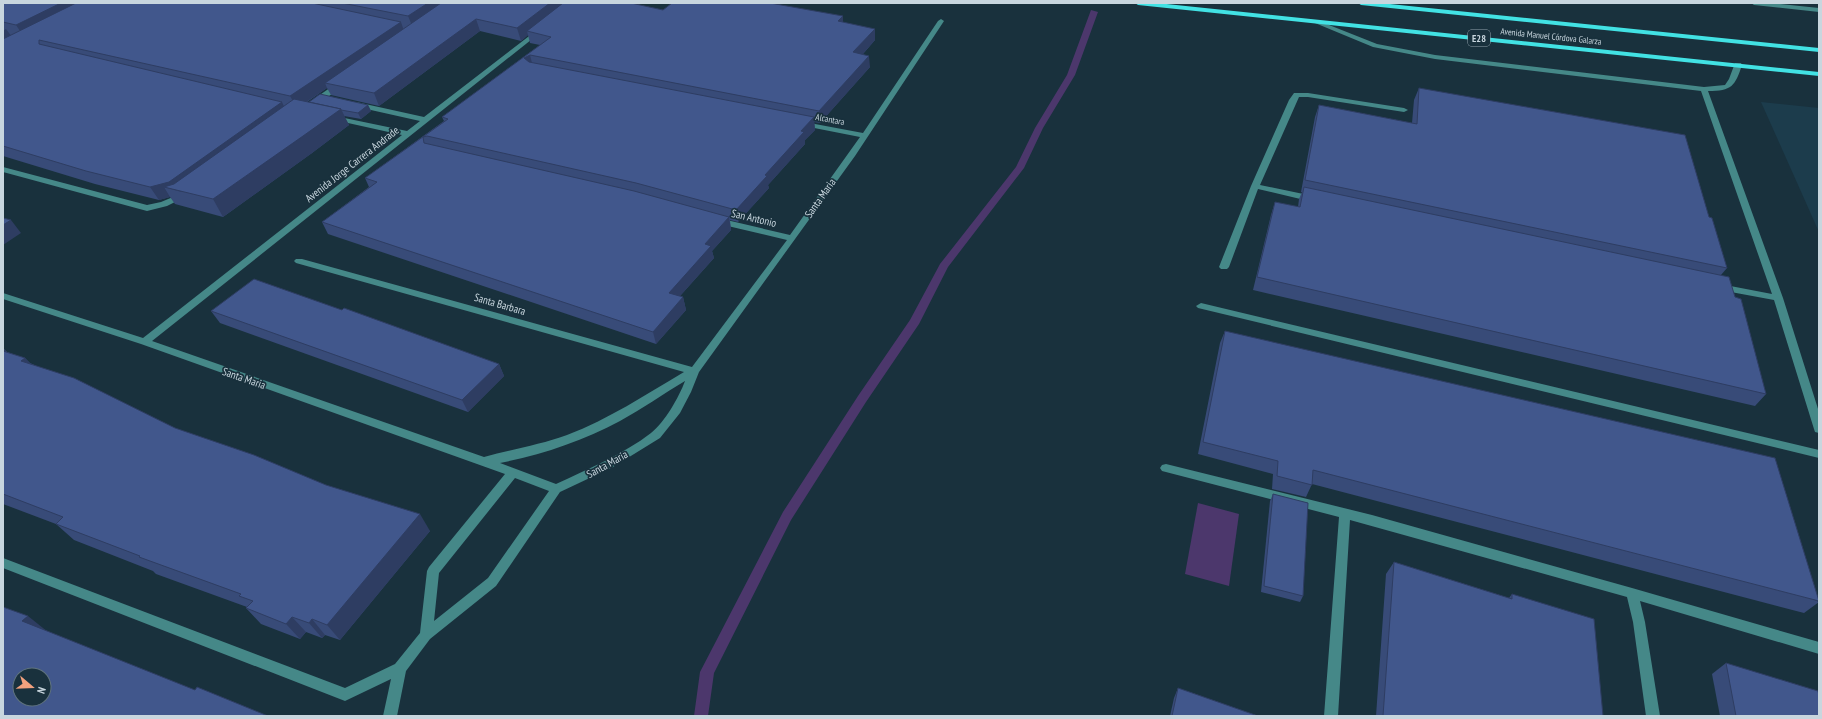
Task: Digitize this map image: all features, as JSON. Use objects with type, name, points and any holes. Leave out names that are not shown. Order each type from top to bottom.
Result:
[{"type":"main road","name":"Avenida Manuel Córdova Galarza","points":[[1138,3],[1819,74]]},
{"type":"main road","name":"Avenida Manuel Córdova Galarza","points":[[1361,3],[1819,50]]},
{"type":"street","points":[[1754,3],[1819,10]]},
{"type":"street","name":"Santa Maria","points":[[3,296],[144,342],[485,462],[556,489],[609,464],[656,435],[676,410],[686,392],[694,371],[865,136],[941,21]]},
{"type":"street","points":[[1317,22],[1375,46],[1435,57],[1704,89],[1724,89],[1732,83],[1738,65]]},
{"type":"street","name":"Avenida Jorge Carrera Andrade","points":[[144,342],[545,26]]},
{"type":"street","points":[[306,108],[346,80]]},
{"type":"street","points":[[1704,89],[1778,298],[1819,430]]},
{"type":"street","points":[[1224,267],[1255,186],[1293,100],[1297,95],[1308,95],[1404,110]]},
{"type":"street","points":[[322,97],[426,120]]},
{"type":"street","points":[[322,115],[408,134]]},
{"type":"street","name":"Alcantara","points":[[796,122],[865,136]]},
{"type":"street","points":[[3,169],[147,208],[181,198],[194,189]]},
{"type":"street","points":[[1255,186],[1320,201]]},
{"type":"street","name":"San Antonio","points":[[706,218],[792,238]]},
{"type":"street","name":"Santa Barbara","points":[[299,261],[694,371]]},
{"type":"street","points":[[1713,286],[1778,298]]},
{"type":"street","points":[[1201,306],[1819,454]]},
{"type":"street","name":"Santa Maria","points":[[485,462],[519,455],[581,433],[616,418],[694,371]]},
{"type":"street","points":[[1166,468],[1372,520],[1632,592],[1819,648]]},
{"type":"street","points":[[426,634],[433,571],[513,472]]},
{"type":"street","points":[[390,716],[400,668],[426,634],[492,582],[556,489]]},
{"type":"street","points":[[1331,716],[1345,514]]},
{"type":"street","points":[[3,564],[345,695],[400,668]]},
{"type":"street","points":[[1632,592],[1639,622],[1653,716]]},
{"type":"shaded area","points":[[1761,102],[1819,108],[1819,232]]},
{"type":"shaded area","points":[[1198,503],[1239,514],[1229,586],[1185,574]]},
{"type":"building","points":[[3,3],[61,3],[16,25],[3,22]]},
{"type":"building","points":[[76,3],[312,3],[401,22],[290,96],[39,40],[39,44],[282,102],[169,182],[150,187],[86,171],[3,146],[3,39]]},
{"type":"building","points":[[342,3],[428,3],[408,16]]},
{"type":"building","points":[[441,3],[550,3],[517,28],[476,19],[374,93],[325,83]]},
{"type":"building","points":[[563,3],[631,3],[663,10],[672,3],[770,3],[843,16],[838,21],[875,29],[853,52],[869,56],[819,111],[530,55],[524,58],[529,62],[814,117],[801,131],[804,132],[736,210],[636,183],[427,136],[423,137],[424,143],[634,191],[729,217],[705,244],[711,246],[669,293],[683,297],[653,332],[322,222],[377,182],[365,178],[448,119],[442,117],[551,37],[527,31]]},
{"type":"building","points":[[1419,88],[1685,135],[1709,217],[1712,218],[1727,268],[1305,180],[1319,105],[1417,124]]},
{"type":"building","points":[[320,94],[368,105],[358,113],[309,102]]},
{"type":"building","points":[[294,99],[341,109],[213,199],[164,187],[174,184]]},
{"type":"building","points":[[1304,187],[1729,277],[1735,297],[1741,299],[1766,394],[1257,277],[1275,202],[1300,207]]},
{"type":"building","points":[[3,218],[11,220],[3,225]]},
{"type":"building","points":[[254,279],[342,310],[344,308],[499,364],[462,400],[211,311]]},
{"type":"building","points":[[1225,331],[1775,458],[1819,601],[1313,470],[1312,485],[1277,476],[1278,461],[1203,442]]},
{"type":"building","points":[[3,351],[25,358],[21,361],[74,378],[175,428],[254,455],[326,485],[420,514],[327,625],[312,619],[309,623],[292,617],[286,624],[246,608],[253,601],[239,596],[241,594],[139,557],[140,556],[56,524],[63,517],[3,494]]},
{"type":"building","points":[[1273,494],[1308,503],[1303,596],[1264,586]]},
{"type":"building","points":[[1394,562],[1512,599],[1512,594],[1594,619],[1603,716],[1383,716]]},
{"type":"building","points":[[3,607],[28,616],[22,621],[195,690],[197,687],[268,716],[3,716]]},
{"type":"building","points":[[1726,663],[1818,691],[1819,716],[1736,716]]},
{"type":"building","points":[[1178,688],[1258,716],[1172,716]]},
{"type":"waterway","points":[[701,716],[707,672],[787,516],[862,399],[915,321],[944,266],[1020,168],[1039,128],[1071,75],[1094,12]]}]
